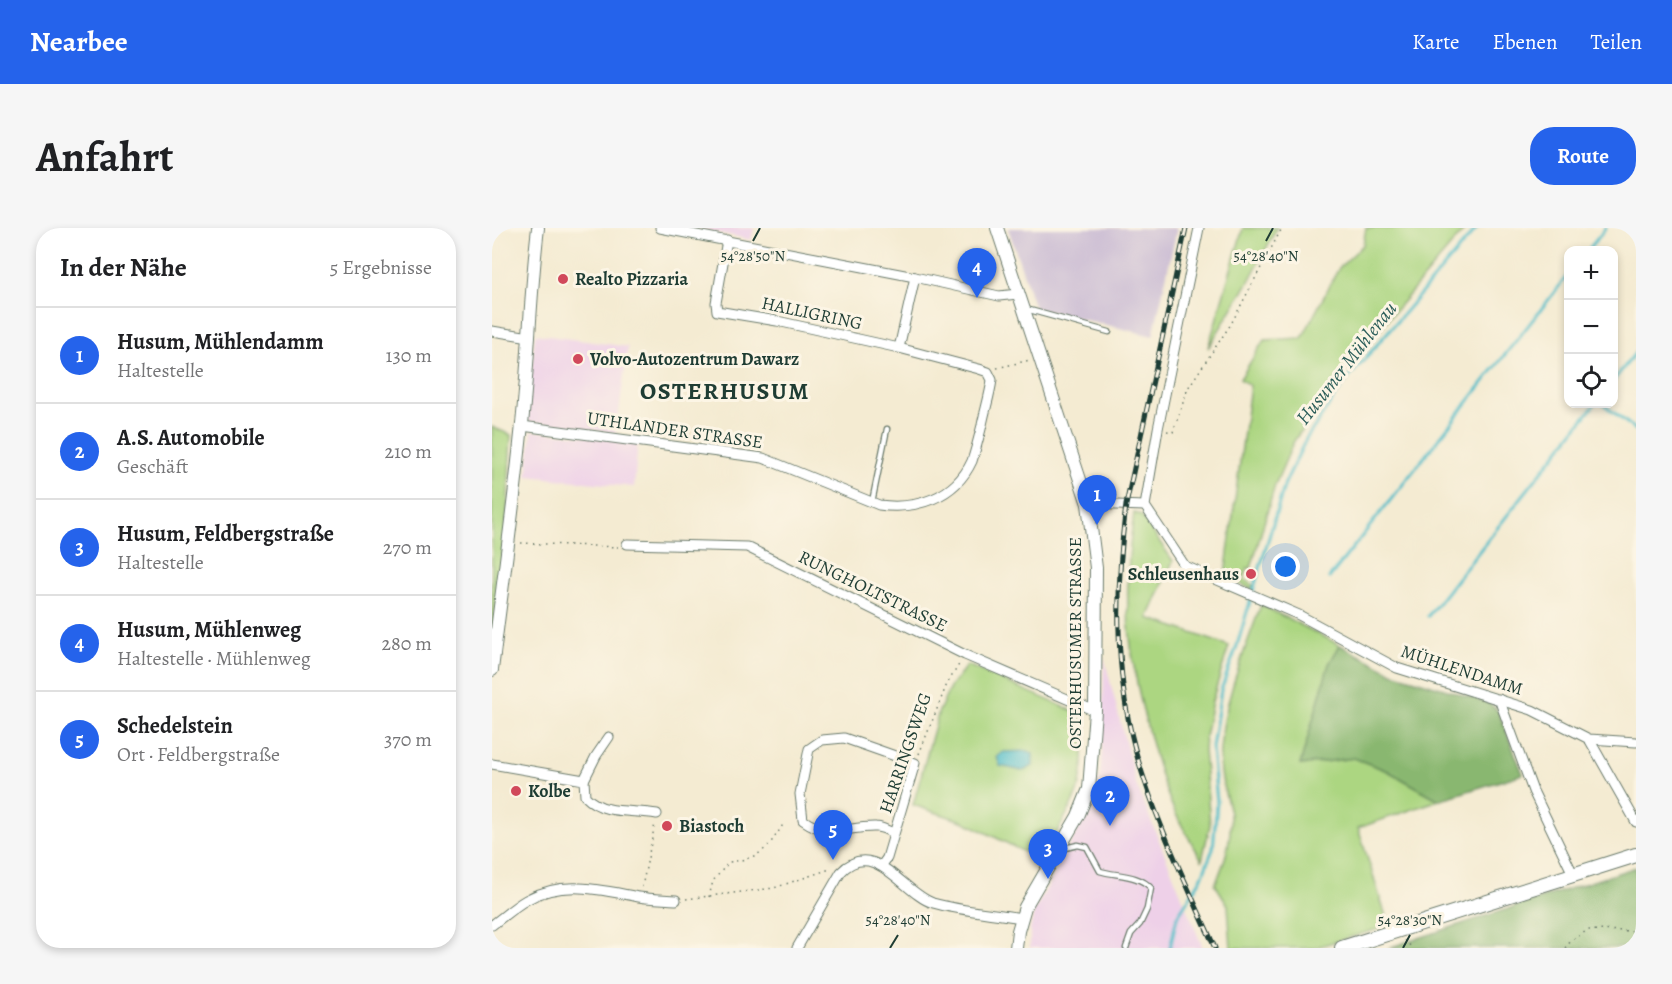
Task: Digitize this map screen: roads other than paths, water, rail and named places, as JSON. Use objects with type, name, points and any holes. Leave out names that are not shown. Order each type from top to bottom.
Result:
[{"type":"main road","points":[[1342,948],[1636,855]]},
{"type":"street","points":[[492,670],[522,426],[538,228]]},
{"type":"street","points":[[660,228],[915,277],[999,296],[1018,294]]},
{"type":"street","name":"OSTERHUSUMER STRASSE","points":[[997,228],[1088,504],[1096,568],[1095,711],[1089,789],[1078,816],[1042,876],[1021,918],[1016,948]]},
{"type":"street","points":[[1088,504],[1145,506],[1158,429],[1199,228]]},
{"type":"street","name":"HALLIGRING","points":[[727,240],[716,303],[717,311],[777,321],[899,348]]},
{"type":"street","points":[[899,348],[915,277]]},
{"type":"street","points":[[492,331],[530,337]]},
{"type":"street","name":"UTHLANDER STRASSE","points":[[522,426],[764,458],[872,502],[896,507],[928,502],[943,495],[962,476],[974,453],[992,380],[988,372],[899,348]]},
{"type":"street","name":"MÜHLENDAMM","points":[[1145,506],[1185,566],[1299,615],[1396,668],[1532,710],[1589,739],[1636,742]]},
{"type":"street","name":"RUNGHOLTSTRASSE","points":[[627,544],[747,548],[965,655],[1095,711]]},
{"type":"street","points":[[1499,699],[1533,791],[1573,874]]},
{"type":"street","points":[[609,736],[584,780],[585,796],[594,805],[633,813],[657,814]]},
{"type":"street","name":"HARRINGSWEG","points":[[882,865],[887,858],[915,763],[844,738],[822,740],[809,749],[800,794],[803,820],[817,829],[837,832],[879,826],[894,834]]},
{"type":"street","points":[[1589,739],[1636,822]]},
{"type":"street","points":[[492,764],[584,780]]},
{"type":"street","points":[[797,948],[846,866],[857,862],[866,861],[882,865],[916,894],[934,903],[1021,918]]},
{"type":"street","points":[[492,925],[524,901],[554,889],[595,888],[640,897],[676,900]]},
{"type":"lane","points":[[1023,308],[1109,332]]},
{"type":"lane","points":[[872,502],[887,429]]},
{"type":"lane","points":[[1059,850],[1080,845],[1087,847],[1100,871],[1145,882],[1150,888],[1147,909],[1140,924],[1131,934],[1126,948]]},
{"type":"water","points":[[1028,751],[1033,754],[1033,766],[1023,771],[1000,766],[997,757],[1003,752]]},
{"type":"waterway","name":"Husumer Mühlenau","points":[[1170,948],[1177,917],[1201,879],[1213,849],[1217,802],[1212,748],[1221,690],[1236,649],[1285,483],[1306,439],[1345,382],[1477,228]]},
{"type":"waterway","points":[[1591,246],[1606,228]]},
{"type":"waterway","points":[[1329,578],[1564,280]]},
{"type":"waterway","points":[[1618,375],[1636,352]]},
{"type":"waterway","points":[[1428,616],[1592,408]]},
{"type":"waterway","points":[[1608,408],[1636,430]]},
{"type":"railway","points":[[1186,228],[1126,505],[1120,566],[1120,658],[1128,719],[1151,800],[1215,948]]},
{"type":"place","name":"Realto Pizzaria","points":[[563,279]]},
{"type":"place","name":"Husum, Mühlenweg","points":[[977,298]]},
{"type":"place","name":"Volvo-Autozentrum Dawarz","points":[[578,359]]},
{"type":"place","name":"Husum, Mühlendamm","points":[[1097,525]]},
{"type":"place","name":"Schleusenhaus","points":[[1251,574]]},
{"type":"place","name":"Kolbe","points":[[516,791]]},
{"type":"place","name":"Biastoch","points":[[667,826]]},
{"type":"place","name":"A.S. Automobile","points":[[1110,826]]},
{"type":"place","name":"Schedelstein","points":[[833,860]]},
{"type":"place","name":"Husum, Feldbergstraße","points":[[1048,879]]},
{"type":"district","name":"OSTERHUSUM","points":[[725,391]]}]
